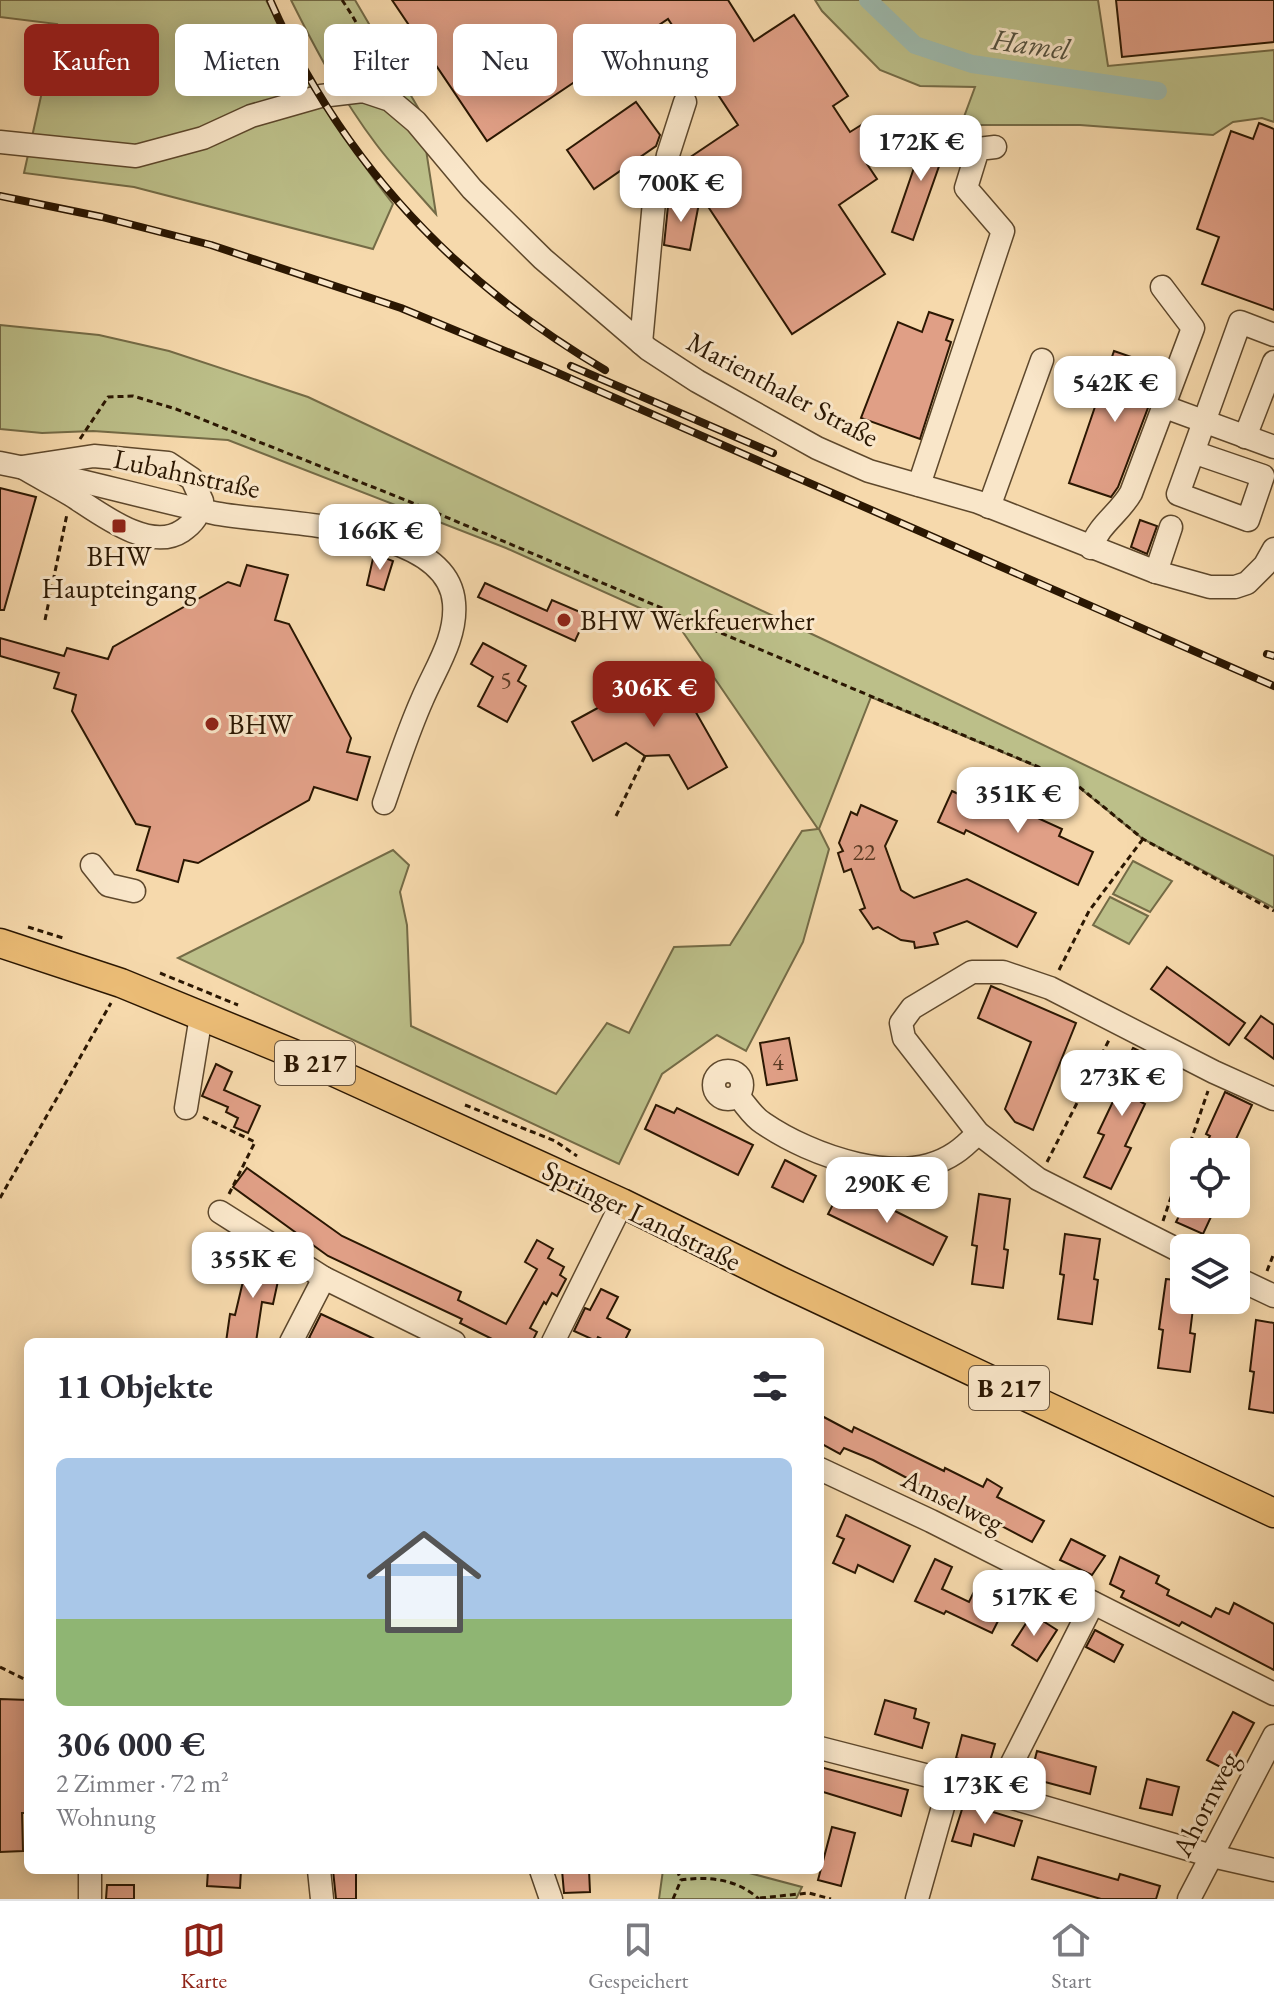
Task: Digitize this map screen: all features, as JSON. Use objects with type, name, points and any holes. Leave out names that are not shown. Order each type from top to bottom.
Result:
[{"type":"main road","name":"Springer Landstraße","points":[[0,943],[121,983],[314,1063],[622,1203],[792,1287],[1274,1513]]},
{"type":"street","name":"Marienthaler Straße","points":[[0,142],[136,156],[203,138],[251,116],[324,95]]},
{"type":"street","name":"Marienthaler Straße","points":[[378,96],[390,100],[416,122],[472,189],[543,259],[641,343],[697,381],[817,448],[869,471],[989,507],[1156,572],[1210,587],[1235,587],[1257,575],[1274,549]]},
{"type":"street","points":[[641,343],[654,202],[662,186],[685,102]]},
{"type":"street","points":[[919,485],[1003,231],[966,188],[978,149],[995,147]]},
{"type":"street","points":[[1091,548],[1102,526],[1131,493],[1193,328],[1162,287]]},
{"type":"street","points":[[1193,452],[1240,322],[1274,335]]},
{"type":"street","points":[[989,507],[1042,360]]},
{"type":"street","points":[[1245,437],[1274,362]]},
{"type":"street","points":[[1165,407],[1274,447]]},
{"type":"street","points":[[94,456],[168,463],[192,479],[202,501],[200,510],[188,527],[176,535],[162,538],[119,526],[70,495],[11,465],[94,456]]},
{"type":"street","name":"Lubahnstraße","points":[[11,465],[230,516],[337,527],[365,534],[419,555],[447,577],[454,602],[451,634],[421,701],[384,803]]},
{"type":"street","points":[[1156,572],[1171,527]]},
{"type":"street","points":[[92,865],[108,885],[134,891]]},
{"type":"street","points":[[1170,1246],[1038,1179],[978,1133],[904,1038],[901,1023],[912,1008],[972,972],[1003,972],[1050,988],[1214,1072],[1274,1099]]},
{"type":"street","points":[[186,1108],[201,1016]]},
{"type":"street","points":[[738,1096],[761,1122],[832,1159],[875,1168],[918,1167],[954,1155],[978,1133]]},
{"type":"street","points":[[555,1338],[622,1203]]},
{"type":"street","points":[[220,1212],[324,1278],[446,1338]]},
{"type":"street","points":[[293,1338],[324,1278]]},
{"type":"street","points":[[1250,1285],[1274,1296]]},
{"type":"street","name":"Amselweg","points":[[824,1471],[931,1521],[1274,1694]]},
{"type":"street","points":[[999,1794],[1093,1603]]},
{"type":"street","name":"Ahornweg","points":[[1189,1899],[1274,1736]]},
{"type":"street","points":[[824,1749],[999,1794],[1212,1856],[1274,1870]]},
{"type":"street","points":[[917,1899],[950,1782]]},
{"type":"street","points":[[90,1874],[90,1899]]},
{"type":"street","points":[[319,1874],[322,1899]]},
{"type":"street","points":[[542,1874],[551,1899]]},
{"type":"path","points":[[342,0],[358,24]]},
{"type":"path","points":[[76,457],[79,440],[108,397],[133,396],[176,409],[423,507],[1072,781],[1143,839],[1274,911]]},
{"type":"path","points":[[45,620],[70,495]]},
{"type":"path","points":[[616,816],[645,756]]},
{"type":"path","points":[[1050,988],[1089,911],[1143,839]]},
{"type":"path","points":[[0,1198],[121,983]]},
{"type":"path","points":[[1038,1179],[1118,1023]]},
{"type":"path","points":[[1192,1138],[1214,1072]]},
{"type":"path","points":[[186,1108],[255,1142],[220,1212]]},
{"type":"path","points":[[1156,1240],[1170,1200]]},
{"type":"path","points":[[0,1667],[24,1679]]},
{"type":"path","points":[[673,1899],[681,1880],[679,1874]]},
{"type":"path","points":[[681,1880],[702,1877],[722,1880],[742,1886],[759,1898],[809,1893],[831,1899]]},
{"type":"path","points":[[806,1899],[809,1893]]},
{"type":"green space","points":[[0,0],[266,0],[278,24],[175,24],[175,96],[308,96],[308,77],[357,155],[393,204],[373,249],[134,187],[24,173],[41,96],[159,96],[159,24],[57,24],[0,17]]},
{"type":"green space","points":[[291,0],[355,0],[369,24],[324,24],[324,63],[308,33],[308,24],[303,24]]},
{"type":"green space","points":[[815,0],[1098,0],[1108,66],[1274,50],[1274,122],[1262,118],[1233,122],[1213,135],[1080,125],[961,125],[975,87],[920,86],[880,70]]},
{"type":"green space","points":[[343,96],[411,96],[420,111],[436,214],[390,162]]},
{"type":"green space","points":[[0,325],[99,335],[169,351],[308,397],[1274,856],[1274,908],[1143,839],[1071,781],[871,697],[819,829],[829,849],[803,942],[746,1051],[717,1035],[662,1074],[619,1164],[178,958],[393,850],[409,865],[400,892],[407,925],[411,1026],[556,1094],[607,1023],[629,1033],[674,947],[730,945],[802,831],[818,829],[678,625],[506,548],[228,440],[93,431],[42,433],[0,429]]},
{"type":"green space","points":[[1133,861],[1172,881],[1150,912],[1113,894]]},
{"type":"green space","points":[[1110,897],[1148,916],[1129,944],[1093,925]]},
{"type":"green space","points":[[662,1874],[753,1874],[802,1887],[796,1899],[659,1899]]},
{"type":"building","points":[[392,0],[728,0],[754,41],[794,15],[848,96],[833,106],[850,132],[874,117],[893,146],[867,164],[877,179],[839,205],[885,274],[792,334],[680,164],[738,125],[719,96],[736,96],[736,24],[671,24],[668,19],[661,24],[573,24],[573,83],[557,94],[557,24],[453,24],[453,91],[437,67],[437,24],[408,24]]},
{"type":"building","points":[[1116,0],[1274,0],[1274,42],[1122,57]]},
{"type":"building","points":[[457,96],[554,96],[487,141]]},
{"type":"building","points":[[636,102],[660,135],[656,146],[594,189],[567,150]]},
{"type":"building","points":[[1259,123],[1274,129],[1274,310],[1202,284],[1219,237],[1197,229],[1231,131],[1253,139]]},
{"type":"building","points":[[928,127],[950,135],[913,240],[892,232]]},
{"type":"building","points":[[672,198],[699,203],[690,250],[664,245],[668,206]]},
{"type":"building","points":[[929,312],[953,320],[946,340],[951,342],[920,439],[861,418],[898,322],[922,332]]},
{"type":"building","points":[[1114,351],[1163,368],[1118,487],[1111,497],[1069,483]]},
{"type":"building","points":[[0,488],[36,497],[4,610],[0,610]]},
{"type":"building","points":[[1140,520],[1157,526],[1147,554],[1131,547]]},
{"type":"building","points":[[374,554],[393,561],[384,590],[367,585]]},
{"type":"building","name":"BHW","points":[[247,565],[288,575],[275,620],[289,624],[351,738],[347,752],[370,757],[357,800],[314,787],[309,800],[198,863],[184,860],[178,882],[137,870],[150,827],[136,824],[72,711],[76,695],[54,688],[59,673],[0,656],[0,638],[64,656],[67,648],[108,659],[113,647],[228,582],[240,586]]},
{"type":"building","points":[[485,583],[547,611],[552,600],[587,615],[575,641],[478,597]]},
{"type":"building","points":[[483,643],[526,666],[518,681],[526,686],[507,722],[478,706],[493,677],[471,664]]},
{"type":"building","points":[[666,674],[681,686],[727,767],[688,789],[669,755],[645,756],[626,743],[593,761],[572,722]]},
{"type":"building","points":[[952,791],[979,804],[982,799],[1006,811],[1009,805],[1062,829],[1059,836],[1093,852],[1078,885],[966,830],[964,834],[938,822]]},
{"type":"building","points":[[861,805],[897,821],[885,846],[901,890],[914,898],[967,879],[1036,913],[1017,947],[967,921],[934,933],[938,944],[915,948],[914,942],[901,940],[878,927],[873,929],[860,910],[865,908],[851,869],[844,872],[838,853],[843,851],[839,843],[851,812],[857,815]]},
{"type":"building","points":[[1167,967],[1245,1023],[1229,1045],[1151,989]]},
{"type":"building","points":[[991,986],[1076,1023],[1033,1130],[1015,1122],[1005,1109],[1031,1042],[978,1018]]},
{"type":"building","points":[[1261,1016],[1274,1025],[1274,1059],[1245,1038]]},
{"type":"building","points":[[789,1038],[797,1080],[767,1085],[760,1043]]},
{"type":"building","points":[[1133,1048],[1160,1061],[1141,1102],[1145,1104],[1125,1146],[1131,1148],[1111,1189],[1084,1177],[1104,1135],[1098,1133],[1118,1091],[1113,1089]]},
{"type":"building","points":[[216,1064],[232,1072],[224,1090],[260,1106],[248,1133],[234,1127],[238,1118],[226,1112],[228,1107],[202,1096]]},
{"type":"building","points":[[1225,1092],[1252,1105],[1237,1138],[1209,1138],[1206,1134]]},
{"type":"building","points":[[656,1105],[674,1113],[677,1108],[753,1145],[738,1175],[645,1129]]},
{"type":"building","points":[[785,1160],[816,1176],[803,1202],[772,1187]]},
{"type":"building","points":[[247,1168],[342,1236],[461,1292],[458,1300],[506,1324],[537,1269],[525,1262],[537,1240],[553,1249],[548,1258],[564,1267],[560,1275],[566,1279],[557,1296],[552,1293],[546,1304],[544,1302],[530,1328],[537,1332],[534,1338],[490,1338],[460,1323],[462,1319],[328,1256],[233,1187]]},
{"type":"building","points":[[843,1185],[947,1237],[933,1265],[828,1214]]},
{"type":"building","points":[[979,1194],[1010,1199],[1003,1288],[972,1284],[977,1246],[972,1245]]},
{"type":"building","points":[[1178,1218],[1210,1218],[1203,1234],[1176,1222]]},
{"type":"building","points":[[1065,1234],[1100,1239],[1092,1324],[1058,1319]]},
{"type":"building","points":[[249,1256],[281,1267],[273,1304],[262,1302],[257,1338],[227,1338],[230,1314],[235,1315]]},
{"type":"building","points":[[1166,1279],[1170,1279],[1170,1314],[1192,1314],[1190,1333],[1195,1334],[1190,1372],[1158,1368],[1163,1330],[1159,1329]]},
{"type":"building","points":[[601,1289],[618,1297],[607,1318],[630,1330],[626,1338],[589,1338],[574,1331],[585,1308],[590,1310]]},
{"type":"building","points":[[321,1314],[372,1338],[309,1338]]},
{"type":"building","points":[[1256,1320],[1274,1323],[1274,1413],[1249,1409]]},
{"type":"building","points":[[824,1417],[852,1432],[854,1427],[983,1487],[987,1479],[1002,1488],[997,1497],[1044,1521],[1032,1542],[954,1501],[952,1504],[940,1498],[873,1460],[844,1448],[840,1454],[824,1445]]},
{"type":"building","points":[[846,1515],[910,1546],[893,1582],[858,1565],[855,1573],[833,1563],[844,1539],[837,1536]]},
{"type":"building","points":[[1071,1539],[1105,1556],[1092,1575],[1060,1560]]},
{"type":"building","points":[[1120,1557],[1159,1576],[1156,1583],[1169,1590],[1167,1595],[1211,1617],[1216,1608],[1229,1614],[1234,1603],[1274,1624],[1274,1670],[1182,1622],[1179,1626],[1121,1597],[1124,1591],[1110,1584]]},
{"type":"building","points":[[935,1559],[952,1567],[942,1589],[969,1602],[982,1575],[1002,1585],[988,1614],[999,1619],[992,1633],[946,1611],[944,1614],[915,1601]]},
{"type":"building","points":[[1032,1614],[1057,1630],[1037,1661],[1012,1645]]},
{"type":"building","points":[[1095,1630],[1123,1645],[1114,1662],[1086,1647]]},
{"type":"building","points":[[0,1699],[24,1700],[23,1851],[0,1852]]},
{"type":"building","points":[[885,1700],[916,1709],[914,1718],[929,1723],[922,1748],[875,1734]]},
{"type":"building","points":[[1233,1712],[1254,1723],[1228,1771],[1207,1760]]},
{"type":"building","points":[[962,1735],[995,1744],[988,1768],[956,1758]]},
{"type":"building","points":[[1037,1751],[1096,1767],[1090,1794],[1030,1778]]},
{"type":"building","points":[[824,1768],[908,1790],[901,1816],[824,1792]]},
{"type":"building","points":[[1147,1779],[1179,1787],[1172,1815],[1140,1808]]},
{"type":"building","points":[[964,1803],[1022,1821],[1014,1846],[974,1834],[971,1846],[952,1841]]},
{"type":"building","points":[[832,1827],[855,1833],[841,1886],[818,1880],[820,1874],[824,1874],[824,1857]]},
{"type":"building","points":[[1038,1857],[1118,1880],[1120,1874],[1160,1886],[1156,1899],[1101,1899],[1032,1879]]},
{"type":"building","points":[[208,1874],[241,1874],[240,1888],[207,1886]]},
{"type":"building","points":[[333,1874],[356,1874],[356,1899],[336,1899]]},
{"type":"building","points":[[562,1874],[589,1874],[590,1892],[564,1893]]},
{"type":"building","points":[[107,1885],[134,1885],[134,1899],[106,1899]]},
{"type":"waterway","name":"Hamel","points":[[868,0],[915,45],[972,64],[1158,91]]},
{"type":"railway","points":[[270,0],[298,58],[331,113],[367,164],[408,212],[499,298],[605,370]]},
{"type":"railway","points":[[0,196],[102,217],[211,245],[401,308],[544,367],[1274,686]]},
{"type":"railway","points":[[571,366],[773,453]]},
{"type":"railway","points":[[1267,654],[1274,656]]},
{"type":"place","name":"BHW Haupteingang","points":[[119,526]]},
{"type":"place","name":"BHW Werkfeuerwher","points":[[564,620]]},
{"type":"place","name":"BHW","points":[[212,724]]}]
